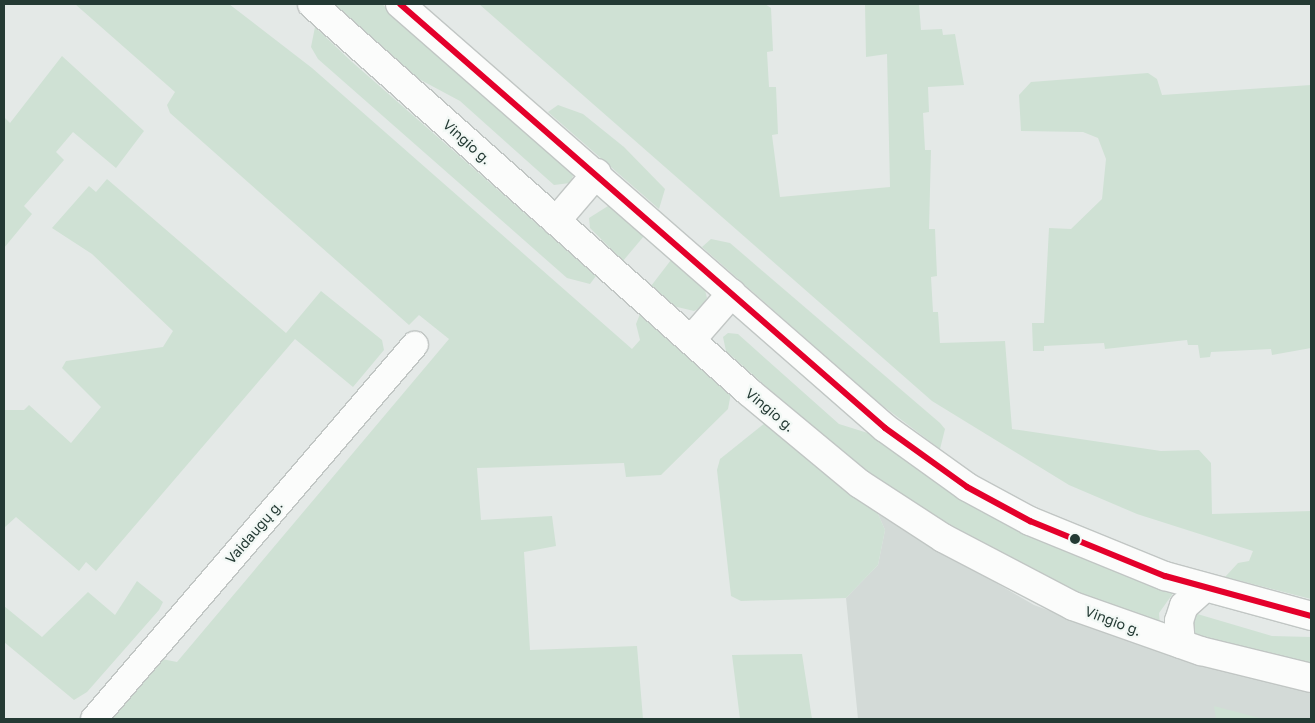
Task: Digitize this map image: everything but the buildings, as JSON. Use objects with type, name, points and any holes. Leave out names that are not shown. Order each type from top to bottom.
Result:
[{"type":"main road","name":"Vingio g.","points":[[312,4],[691,340],[860,484],[943,538],[1073,606],[1181,644],[1311,678]]},
{"type":"main road","points":[[400,4],[597,173],[885,428],[968,487],[1030,521],[1203,589],[1311,616]]},
{"type":"main road","points":[[556,221],[597,173]]},
{"type":"main road","points":[[691,340],[732,293]]},
{"type":"main road","points":[[1181,644],[1179,621],[1184,606],[1203,589]]},
{"type":"street","name":"Vaidaugų g.","points":[[94,719],[415,345]]},
{"type":"shaded area","points":[[878,514],[1034,605],[1163,653],[1311,692],[1311,719],[858,719],[846,598],[878,565],[885,530]]},
{"type":"green space","points":[[75,4],[229,4],[312,68],[632,349],[640,340],[636,324],[640,314],[731,393],[728,409],[661,475],[626,477],[624,463],[477,468],[481,520],[552,516],[556,546],[524,552],[530,650],[637,646],[643,719],[110,719],[162,659],[177,662],[449,339],[419,315],[409,325],[170,113],[167,105],[175,92]]},
{"type":"green space","points":[[333,4],[382,4],[569,167],[573,176],[570,183],[554,185],[460,101],[417,78]]},
{"type":"green space","points":[[479,4],[765,4],[771,8],[773,51],[767,52],[769,87],[776,87],[778,134],[772,135],[780,197],[890,187],[887,54],[866,57],[865,4],[919,4],[921,30],[942,29],[943,35],[955,34],[964,85],[928,87],[929,112],[923,113],[925,150],[931,150],[929,229],[935,229],[937,276],[931,277],[933,312],[938,312],[940,343],[1005,341],[1012,429],[1161,451],[1199,450],[1211,463],[1212,514],[1311,511],[1311,599],[1225,577],[1238,563],[1249,561],[1253,551],[1137,514],[1069,485],[932,401]]},
{"type":"green space","points":[[315,27],[351,61],[596,276],[590,284],[567,278],[318,59],[311,47]]},
{"type":"green space","points":[[62,56],[144,131],[116,168],[73,132],[56,152],[64,160],[24,206],[32,214],[4,248],[4,117],[10,123]]},
{"type":"green space","points":[[1148,73],[1157,79],[1162,95],[1311,85],[1311,348],[1272,355],[1271,349],[1211,352],[1210,357],[1200,358],[1198,345],[1188,345],[1187,340],[1105,349],[1104,343],[1044,346],[1044,351],[1033,351],[1032,323],[1044,323],[1049,228],[1071,229],[1102,199],[1106,159],[1098,138],[1083,132],[1021,131],[1019,95],[1031,82]]},
{"type":"green space","points":[[558,105],[583,114],[624,147],[665,189],[659,209],[548,112]]},
{"type":"green space","points":[[107,179],[286,333],[321,291],[382,340],[384,350],[353,387],[295,339],[96,571],[86,562],[79,571],[16,517],[4,528],[4,410],[24,410],[29,405],[71,443],[101,407],[62,368],[66,361],[163,347],[173,331],[92,254],[52,228],[89,186],[96,192]]},
{"type":"green space","points":[[608,206],[615,206],[644,236],[623,261],[590,228],[589,218]]},
{"type":"green space","points":[[711,239],[730,243],[940,423],[945,429],[940,449],[879,403],[702,247]]},
{"type":"green space","points":[[671,260],[704,286],[707,298],[702,307],[694,311],[673,306],[651,286]]},
{"type":"green space","points":[[728,333],[738,334],[839,424],[871,434],[999,520],[1066,552],[1174,592],[1159,613],[1160,626],[1050,584],[902,499],[846,457],[726,351],[723,337]]},
{"type":"green space","points":[[765,423],[878,514],[885,530],[878,565],[846,598],[741,601],[731,596],[717,470],[720,459]]},
{"type":"green space","points":[[137,581],[163,602],[159,610],[87,692],[74,700],[4,642],[4,606],[42,637],[88,592],[115,615]]},
{"type":"green space","points":[[1194,613],[1272,636],[1311,637],[1311,664],[1191,634]]},
{"type":"green space","points":[[802,654],[812,719],[740,719],[732,655]]},
{"type":"green space","points":[[1214,706],[1263,719],[1216,719]]},
{"type":"transit line","points":[[400,4],[885,428],[967,487],[1030,521],[1165,576],[1311,616]]}]
